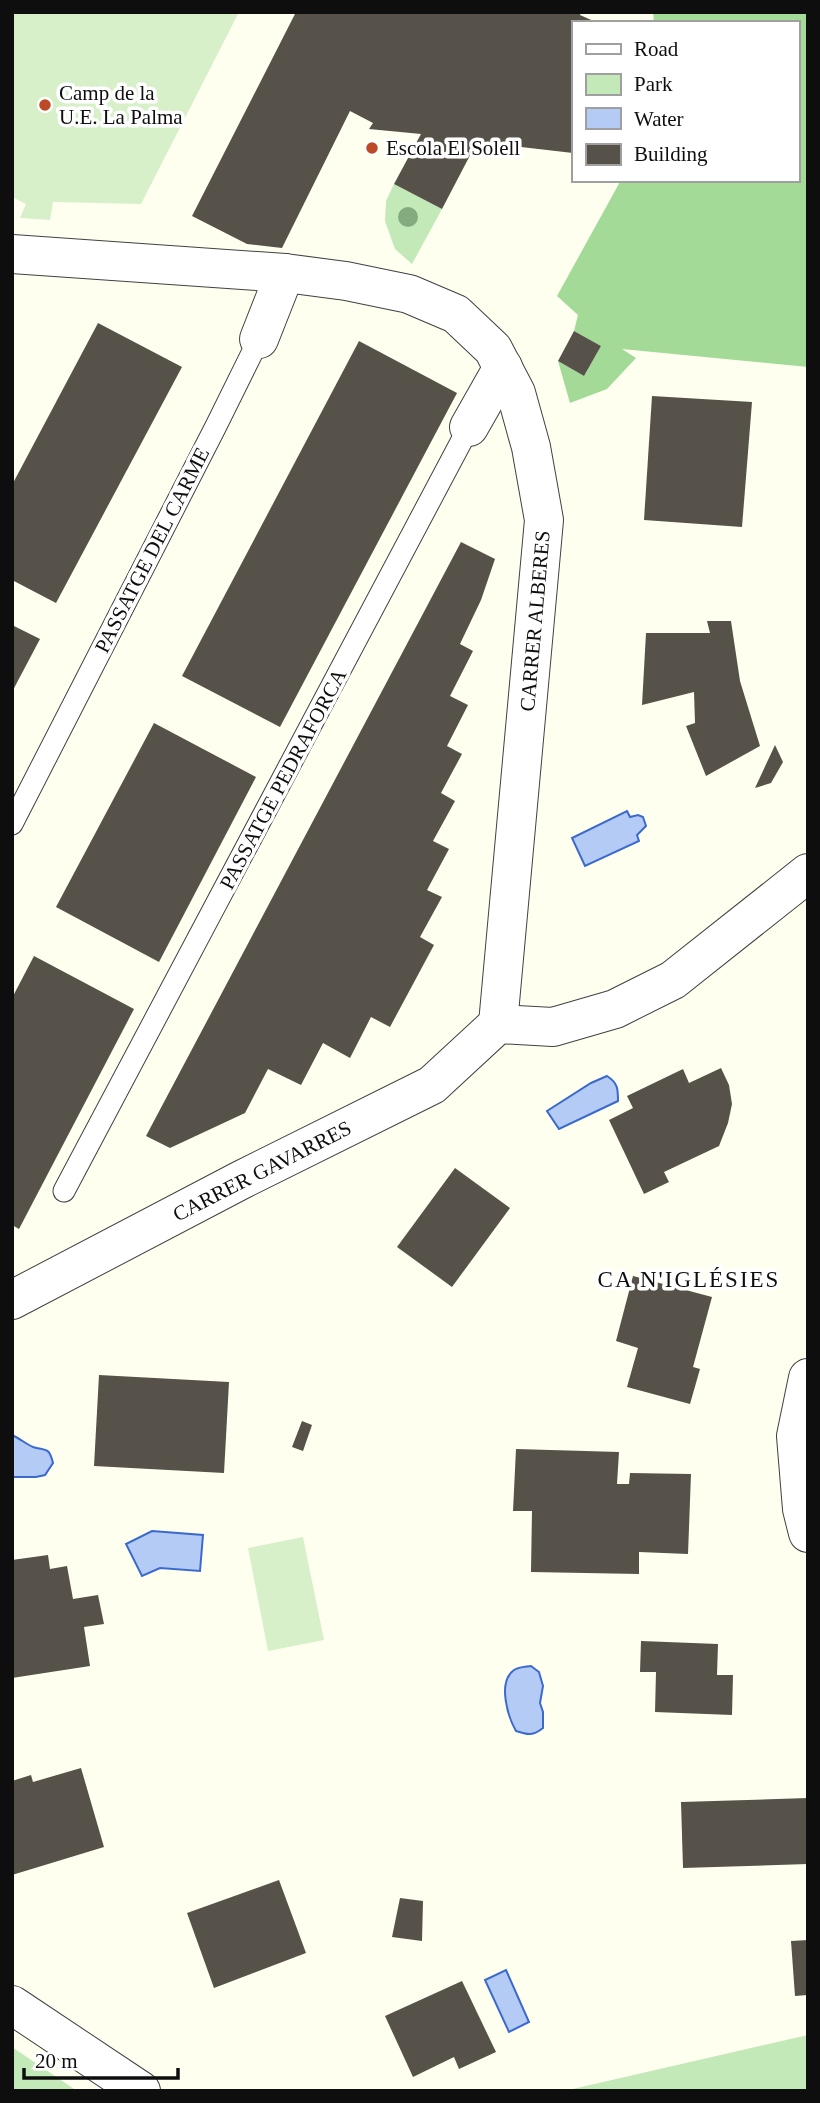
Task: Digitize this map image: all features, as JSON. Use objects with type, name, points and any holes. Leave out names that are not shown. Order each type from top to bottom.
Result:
[{"type":"street","name":"CARRER ALBERES","points":[[12,254],[285,273],[368,285],[409,294],[456,314],[494,349],[516,393],[531,447],[544,520],[498,1024]]},
{"type":"street","name":"PASSATGE DEL CARME","points":[[259,339],[285,273]]},
{"type":"street","name":"PASSATGE PEDRAFORCA","points":[[469,427],[503,368]]},
{"type":"street","points":[[498,1024],[553,1027],[615,1009],[673,980],[808,873]]},
{"type":"street","name":"CARRER GAVARRES","points":[[12,1300],[432,1085],[498,1024]]},
{"type":"street","points":[[808,1378],[796,1436],[802,1509],[808,1533]]},
{"type":"street","points":[[12,2005],[141,2091]]},
{"type":"lane","name":"PASSATGE DEL CARME","points":[[12,824],[259,339]]},
{"type":"lane","name":"PASSATGE PEDRAFORCA","points":[[64,1191],[469,427]]},
{"type":"green space","points":[[12,12],[239,12],[141,204],[53,202],[50,220],[20,218],[26,204],[12,197]]},
{"type":"green space","points":[[653,12],[808,12],[808,367],[622,349],[636,358],[607,389],[570,403],[558,361],[584,376],[601,346],[574,331],[578,315],[557,296],[620,182],[799,182],[799,21],[654,21]]},
{"type":"green space","points":[[394,184],[442,209],[412,264],[395,249],[385,221],[386,201]]},
{"type":"green space","points":[[303,1537],[324,1640],[268,1651],[248,1548]]},
{"type":"green space","points":[[808,2035],[808,2091],[564,2091]]},
{"type":"green space","points":[[12,2047],[77,2091],[12,2091]]},
{"type":"water","points":[[627,811],[630,817],[643,817],[646,826],[637,835],[639,841],[585,866],[572,838]]},
{"type":"water","points":[[607,1076],[617,1087],[618,1101],[559,1129],[547,1111]]},
{"type":"water","points":[[12,1435],[33,1447],[49,1452],[53,1463],[45,1475],[12,1477]]},
{"type":"water","points":[[152,1531],[203,1535],[200,1571],[160,1568],[142,1576],[126,1544]]},
{"type":"water","points":[[531,1666],[539,1672],[543,1686],[540,1703],[543,1728],[533,1734],[527,1734],[516,1731],[507,1709],[505,1691],[509,1675],[514,1670]]},
{"type":"water","points":[[506,1970],[529,2022],[509,2032],[485,1980]]},
{"type":"building","points":[[296,12],[581,12],[580,15],[594,21],[572,21],[572,153],[477,142],[442,209],[394,184],[421,134],[369,129],[373,123],[350,111],[282,248],[247,244],[192,216]]},
{"type":"building","points":[[98,323],[182,367],[56,603],[12,580],[12,485]]},
{"type":"building","points":[[574,331],[601,346],[584,376],[558,361]]},
{"type":"building","points":[[359,341],[457,393],[280,727],[182,676]]},
{"type":"building","points":[[652,396],[752,402],[742,527],[644,520]]},
{"type":"building","points":[[461,542],[495,559],[481,600],[460,644],[473,651],[450,696],[468,705],[447,746],[462,754],[441,793],[455,801],[433,841],[449,849],[427,890],[442,897],[420,937],[434,945],[390,1027],[371,1017],[350,1058],[323,1043],[301,1085],[268,1069],[245,1113],[170,1148],[146,1136]]},
{"type":"building","points":[[707,621],[731,621],[740,681],[760,746],[706,776],[686,726],[695,723],[694,692],[642,705],[646,633],[710,633]]},
{"type":"building","points":[[12,625],[40,639],[12,692]]},
{"type":"building","points":[[154,723],[256,777],[159,962],[56,907]]},
{"type":"building","points":[[775,745],[783,762],[771,783],[755,788]]},
{"type":"building","points":[[34,956],[134,1009],[19,1229],[12,1225],[12,998]]},
{"type":"building","points":[[721,1068],[729,1085],[732,1104],[719,1146],[664,1172],[669,1182],[644,1194],[609,1120],[633,1108],[627,1096],[683,1069],[689,1083]]},
{"type":"building","points":[[455,1168],[510,1208],[452,1287],[397,1247]]},
{"type":"building","points":[[633,1276],[712,1297],[693,1367],[700,1369],[690,1404],[627,1387],[638,1348],[616,1341]]},
{"type":"building","points":[[99,1375],[229,1382],[224,1473],[94,1466]]},
{"type":"building","points":[[302,1421],[312,1425],[303,1451],[292,1447]]},
{"type":"building","points":[[516,1449],[619,1452],[617,1484],[629,1484],[630,1473],[691,1474],[688,1554],[639,1552],[639,1574],[531,1572],[532,1511],[513,1511]]},
{"type":"building","points":[[48,1555],[50,1569],[67,1566],[73,1599],[98,1595],[104,1624],[84,1627],[90,1666],[12,1678],[12,1560]]},
{"type":"building","points":[[641,1641],[718,1644],[717,1675],[733,1675],[732,1715],[655,1712],[656,1672],[640,1672]]},
{"type":"building","points":[[81,1768],[104,1847],[12,1875],[12,1781],[31,1775],[33,1782]]},
{"type":"building","points":[[808,1798],[808,1864],[683,1868],[681,1802]]},
{"type":"building","points":[[279,1880],[306,1953],[214,1988],[187,1913]]},
{"type":"building","points":[[400,1898],[423,1901],[422,1941],[392,1937]]},
{"type":"building","points":[[808,1940],[808,1995],[795,1996],[791,1941]]},
{"type":"building","points":[[462,1981],[496,2052],[459,2069],[454,2057],[413,2077],[385,2016]]},
{"type":"place","name":"Camp de la U.E. La Palma","points":[[45,105]]},
{"type":"place","name":"Escola El Solell","points":[[372,148]]},
{"type":"district","name":"CA N'IGLÉSIES","points":[[689,1279]]}]
